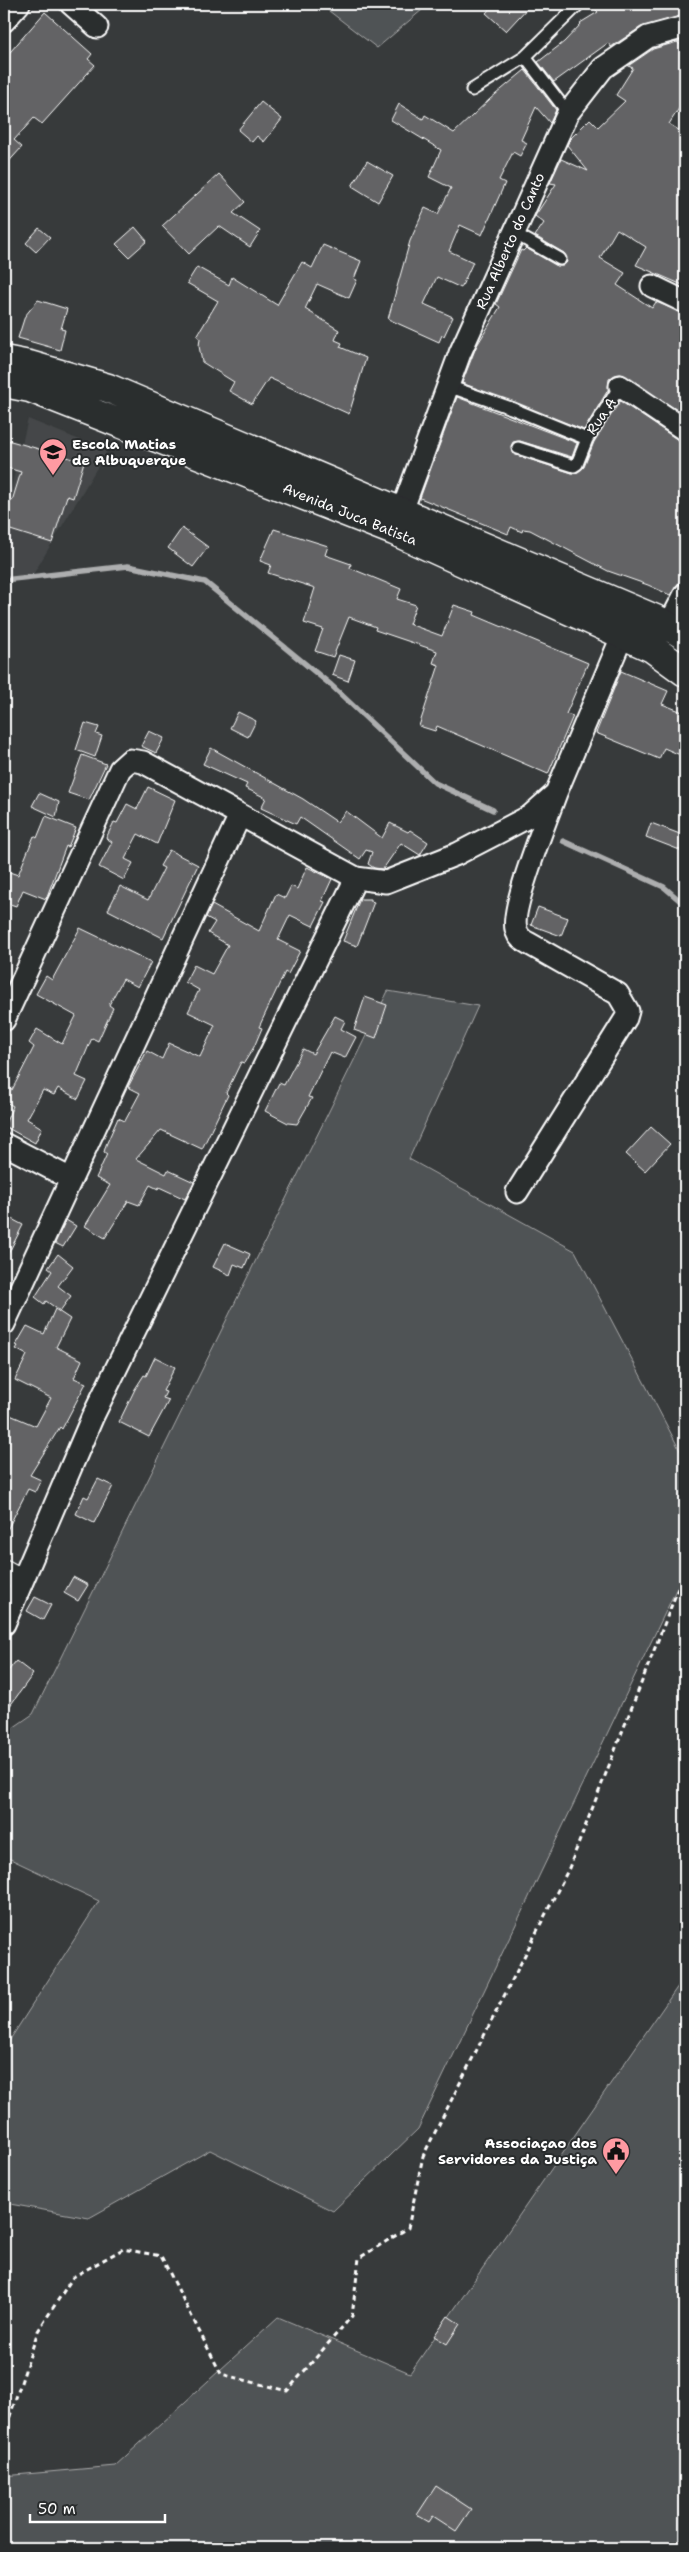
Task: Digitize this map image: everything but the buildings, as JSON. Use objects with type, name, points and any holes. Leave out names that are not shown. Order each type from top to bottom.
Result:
[{"type":"main road","name":"Avenida Juca Batista","points":[[4,360],[29,365],[108,388],[402,511],[677,630]]},
{"type":"main road","name":"Avenida Juca Batista","points":[[4,383],[30,388],[394,531],[652,648],[685,672]]},
{"type":"street","points":[[4,21],[20,4]]},
{"type":"street","points":[[71,4],[97,28]]},
{"type":"street","name":"Rua Alberto do Canto","points":[[402,511],[460,354],[568,113],[603,68],[648,37],[685,27]]},
{"type":"street","points":[[652,286],[685,302]]},
{"type":"street","name":"Rua A","points":[[620,386],[685,430]]},
{"type":"street","points":[[677,630],[685,594]]},
{"type":"street","points":[[517,1192],[626,1018],[628,1011],[626,1004],[618,994],[528,943],[521,938],[516,930],[517,909],[556,793],[623,634]]},
{"type":"street","points":[[4,1020],[124,764],[130,760],[143,762],[356,878],[386,882],[456,854],[530,816],[556,793]]},
{"type":"street","points":[[4,1324],[240,815]]},
{"type":"street","points":[[4,1624],[13,1576],[356,878]]},
{"type":"street","points":[[4,1144],[71,1179]]},
{"type":"lane","points":[[472,90],[525,57],[579,4]]},
{"type":"lane","points":[[525,57],[568,113]]},
{"type":"lane","points":[[514,233],[560,259]]},
{"type":"lane","name":"Rua A","points":[[448,386],[511,408],[587,439],[620,386]]},
{"type":"lane","points":[[518,448],[574,466],[577,464],[587,439]]},
{"type":"path","points":[[4,2424],[8,2418],[38,2331],[73,2277],[123,2249],[161,2256],[221,2374],[287,2391],[352,2316],[359,2258],[408,2228],[423,2156],[569,1868],[685,1571]]},
{"type":"shaded area","points":[[320,4],[429,4],[377,48]]},
{"type":"shaded area","name":"Escola Matias de Albuquerque","points":[[28,419],[107,451],[31,578],[4,579],[4,517]]},
{"type":"shaded area","points":[[388,991],[478,1006],[409,1159],[575,1251],[685,1460],[685,1571],[418,2129],[333,2211],[210,2150],[89,2218],[4,2203],[4,2049],[99,1901],[4,1856],[4,1734],[33,1714]]},
{"type":"shaded area","name":"Associaçao dos Servidores da Justiça","points":[[685,1976],[685,2548],[4,2548],[4,2476],[115,2466],[278,2317],[410,2373]]},
{"type":"waterway","points":[[4,580],[128,566],[205,582],[331,685],[435,783],[493,810]]},
{"type":"waterway","points":[[563,841],[664,887],[685,905]]},
{"type":"place","name":"Escola Matias de Albuquerque","points":[[53,476]]},
{"type":"place","name":"Associaçao dos Servidores da Justiça","points":[[616,2175]]}]
